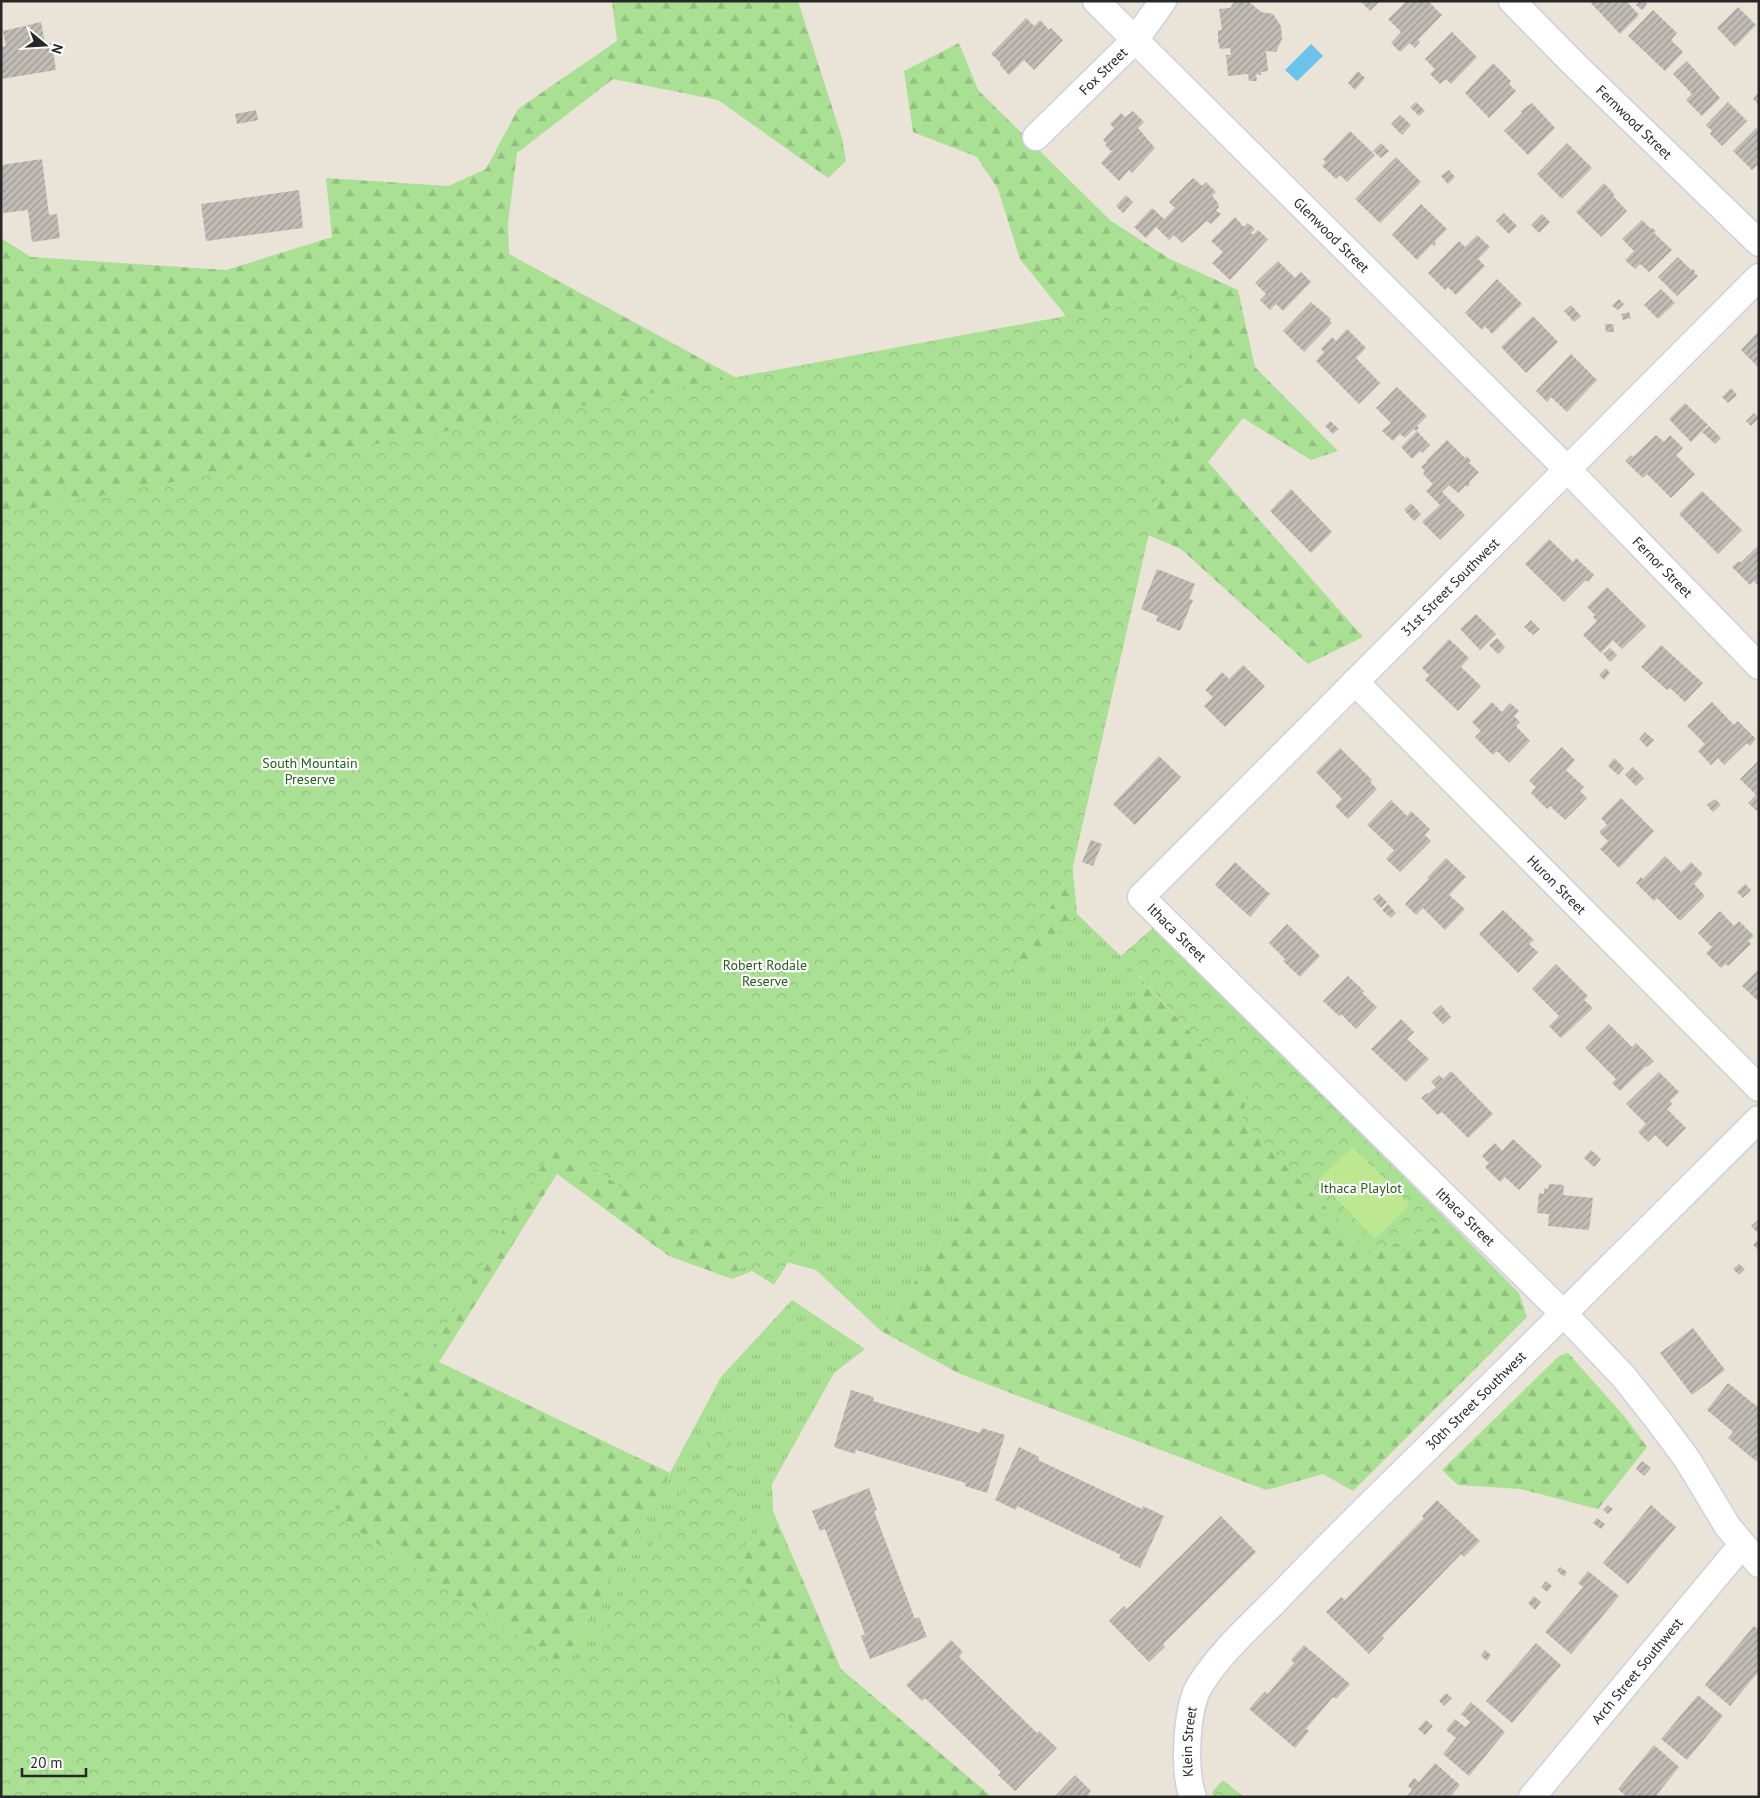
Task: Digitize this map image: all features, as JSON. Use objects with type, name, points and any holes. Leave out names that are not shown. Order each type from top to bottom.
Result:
[{"type":"street","name":"Glenwood Street","points":[[1096,1],[1567,469]]},
{"type":"street","name":"Fox Street","points":[[1036,137],[1135,40],[1163,1]]},
{"type":"street","name":"Fernwood Street","points":[[1512,1],[1582,72],[1759,243]]},
{"type":"street","name":"31st Street Southwest","points":[[1141,896],[1759,277]]},
{"type":"street","name":"Fernor Street","points":[[1567,469],[1759,666]]},
{"type":"street","name":"Huron Street","points":[[1354,682],[1759,1088]]},
{"type":"street","name":"Ithaca Street","points":[[1141,896],[1564,1314],[1624,1377],[1687,1458],[1728,1527],[1750,1554]]},
{"type":"street","name":"30th Street Southwest","points":[[1198,1687],[1230,1646],[1364,1510],[1759,1119]]},
{"type":"street","name":"Arch Street Southwest","points":[[1532,1797],[1750,1554]]},
{"type":"street","name":"Klein Street","points":[[1193,1797],[1188,1770],[1188,1732],[1190,1713],[1198,1687]]},
{"type":"green space","name":"Robert Rodale Reserve","points":[[612,1],[798,1],[842,138],[846,161],[828,178],[718,100],[613,79],[517,153],[508,223],[509,254],[1056,552],[1075,327],[1020,259],[998,189],[977,157],[913,132],[904,71],[959,43],[978,90],[1111,221],[1170,259],[1238,290],[1255,367],[1338,451],[1311,460],[1243,418],[1208,462],[1363,637],[1308,664],[1181,549],[1141,532],[1067,810],[1077,914],[828,1160],[732,1279],[669,1256],[557,1174],[439,1362],[670,1473],[538,1708],[1,1797],[1,238],[31,257],[226,270],[332,237],[326,178],[448,186],[486,169],[518,109],[617,41]]},
{"type":"green space","name":"South Mountain Preserve","points":[[1189,293],[1201,306],[1071,875],[984,1014],[863,1140],[774,1285],[555,1144],[332,1514],[578,1675],[727,1413],[746,1582],[789,1719],[824,1797],[1,1797],[1,514]]},
{"type":"green space","points":[[1077,914],[1121,956],[1146,984],[1025,1096],[947,1234],[881,1331],[816,1270],[779,1260],[732,1279],[828,1160]]},
{"type":"green space","name":"Ithaca Playlot","points":[[1154,927],[1449,1222],[1370,1254],[1242,1120],[1247,1094],[1121,956]]},
{"type":"green space","points":[[1146,984],[1247,1094],[1370,1254],[1449,1222],[1519,1293],[1527,1317],[1353,1491],[1323,1474],[1266,1490],[958,1373],[881,1331],[947,1234],[1025,1096]]},
{"type":"green space","points":[[1353,1147],[1410,1205],[1375,1239],[1318,1180]]},
{"type":"green space","points":[[792,1300],[865,1349],[834,1373],[772,1484],[773,1511],[577,1797],[479,1797],[538,1708],[670,1473],[721,1377]]},
{"type":"green space","points":[[1568,1353],[1625,1417],[1647,1447],[1598,1509],[1520,1489],[1458,1485],[1442,1470],[1559,1356]]},
{"type":"green space","points":[[773,1511],[841,1669],[992,1797],[577,1797]]},
{"type":"green space","points":[[1223,1780],[1244,1797],[1214,1797],[1212,1792]]},
{"type":"water","points":[[1311,44],[1323,56],[1297,81],[1285,70]]},
{"type":"building","points":[[1235,1],[1248,1],[1261,12],[1273,14],[1281,26],[1282,39],[1276,52],[1266,51],[1268,71],[1261,72],[1261,75],[1256,74],[1257,81],[1249,81],[1248,74],[1228,76],[1226,55],[1231,55],[1230,48],[1220,49],[1218,42],[1218,30],[1222,30],[1219,9],[1230,8]]},
{"type":"building","points":[[1360,1],[1380,1],[1370,11]]},
{"type":"building","points":[[1407,1],[1428,1],[1442,15],[1418,40],[1420,42],[1415,48],[1410,43],[1400,52],[1391,43],[1401,32],[1388,19]]},
{"type":"building","points":[[1589,1],[1626,1],[1639,15],[1620,34]]},
{"type":"building","points":[[1640,1],[1645,1],[1647,4],[1642,10],[1636,5]]},
{"type":"building","points":[[1738,7],[1756,25],[1735,47],[1717,28]]},
{"type":"building","points":[[1653,10],[1677,33],[1671,40],[1683,52],[1665,71],[1628,36]]},
{"type":"building","points":[[1026,18],[1034,26],[1040,20],[1049,30],[1051,28],[1063,40],[1034,70],[1024,60],[1009,75],[1000,65],[1001,63],[991,54]]},
{"type":"building","points":[[41,22],[45,44],[52,43],[56,70],[1,79],[1,47],[6,46],[3,31]]},
{"type":"building","points":[[1452,32],[1477,57],[1451,84],[1446,79],[1440,84],[1430,74],[1435,69],[1425,59]]},
{"type":"building","points":[[1687,61],[1720,98],[1702,116],[1686,100],[1692,94],[1673,74]]},
{"type":"building","points":[[1493,63],[1511,81],[1509,84],[1516,91],[1489,118],[1465,93]]},
{"type":"building","points":[[1358,71],[1365,78],[1355,90],[1348,83]]},
{"type":"building","points":[[1759,92],[1759,105],[1753,99]]},
{"type":"building","points":[[1416,102],[1425,111],[1419,116],[1410,107]]},
{"type":"building","points":[[1728,102],[1747,121],[1722,146],[1710,134],[1712,131],[1706,125]]},
{"type":"building","points":[[1532,103],[1555,128],[1528,155],[1504,131],[1522,113],[1521,111]]},
{"type":"building","points":[[256,110],[258,120],[237,124],[235,114]]},
{"type":"building","points":[[1133,111],[1144,122],[1138,128],[1155,148],[1132,173],[1129,170],[1119,181],[1101,163],[1113,150],[1111,151],[1105,145],[1107,144],[1103,140],[1114,128],[1110,124],[1121,113],[1125,117]]},
{"type":"building","points":[[1400,115],[1411,125],[1402,135],[1391,124]]},
{"type":"building","points":[[1756,128],[1759,131],[1759,164],[1752,170],[1733,151]]},
{"type":"building","points":[[1350,131],[1375,155],[1347,182],[1340,175],[1336,179],[1322,166],[1326,162],[1323,159]]},
{"type":"building","points":[[1381,143],[1389,151],[1381,158],[1373,151]]},
{"type":"building","points":[[1567,143],[1592,168],[1562,199],[1537,174]]},
{"type":"building","points":[[1396,157],[1421,182],[1380,223],[1355,199]]},
{"type":"building","points":[[42,159],[49,215],[57,214],[60,238],[32,242],[28,210],[3,213],[1,165]]},
{"type":"building","points":[[1449,170],[1455,177],[1448,184],[1441,176]]},
{"type":"building","points":[[1193,178],[1202,186],[1206,182],[1216,192],[1212,196],[1219,204],[1216,210],[1221,214],[1211,224],[1207,221],[1182,243],[1174,235],[1169,240],[1156,227],[1146,238],[1134,227],[1152,208],[1164,219],[1175,208],[1169,202]]},
{"type":"building","points":[[1604,183],[1627,211],[1601,237],[1576,212]]},
{"type":"building","points":[[299,190],[303,228],[206,241],[201,204]]},
{"type":"building","points":[[1126,195],[1133,202],[1123,213],[1116,206]]},
{"type":"building","points":[[1421,204],[1447,229],[1435,241],[1434,246],[1432,244],[1417,260],[1392,235]]},
{"type":"building","points":[[1504,213],[1517,226],[1509,234],[1496,221]]},
{"type":"building","points":[[1542,214],[1550,222],[1539,233],[1531,225]]},
{"type":"building","points":[[1235,217],[1244,227],[1248,223],[1255,229],[1251,233],[1253,235],[1258,230],[1268,239],[1230,280],[1212,263],[1223,252],[1211,241]]},
{"type":"building","points":[[1642,220],[1651,229],[1656,231],[1654,233],[1672,250],[1649,272],[1640,264],[1635,269],[1625,260],[1634,251],[1622,239]]},
{"type":"building","points":[[1477,235],[1490,247],[1478,259],[1485,266],[1456,295],[1448,287],[1445,290],[1428,273],[1459,241],[1465,247]]},
{"type":"building","points":[[1678,257],[1691,270],[1695,271],[1694,273],[1698,276],[1677,296],[1658,277]]},
{"type":"building","points":[[1278,261],[1295,278],[1301,272],[1311,282],[1283,311],[1276,304],[1270,310],[1260,300],[1266,294],[1255,283]]},
{"type":"building","points":[[1497,279],[1522,304],[1492,334],[1485,326],[1482,330],[1465,313]]},
{"type":"building","points":[[1661,289],[1675,303],[1658,319],[1644,305]]},
{"type":"building","points":[[1619,299],[1624,304],[1618,310],[1612,306]]},
{"type":"building","points":[[1311,302],[1331,319],[1329,320],[1332,323],[1304,352],[1283,331]]},
{"type":"building","points":[[1571,305],[1581,316],[1574,322],[1564,311]]},
{"type":"building","points":[[1629,312],[1631,318],[1623,320],[1621,314]]},
{"type":"building","points":[[1533,316],[1558,342],[1526,373],[1501,347]]},
{"type":"building","points":[[1605,324],[1613,324],[1614,332],[1606,332]]},
{"type":"building","points":[[1347,329],[1366,348],[1356,358],[1380,383],[1359,404],[1316,361],[1324,352],[1321,349],[1332,337],[1336,341]]},
{"type":"building","points":[[1759,331],[1759,368],[1741,350]]},
{"type":"building","points":[[1571,354],[1597,380],[1567,412],[1551,397],[1547,402],[1536,391]]},
{"type":"building","points":[[1397,387],[1427,416],[1417,426],[1419,428],[1416,431],[1414,429],[1405,438],[1400,434],[1393,441],[1382,431],[1391,423],[1376,408]]},
{"type":"building","points":[[1731,388],[1737,395],[1728,403],[1722,397]]},
{"type":"building","points":[[1685,403],[1708,425],[1691,442],[1669,419]]},
{"type":"building","points":[[1754,413],[1759,418],[1751,426],[1746,421]]},
{"type":"building","points":[[1330,421],[1339,429],[1333,434],[1325,426]]},
{"type":"building","points":[[1709,426],[1721,438],[1715,444],[1702,432]]},
{"type":"building","points":[[1417,431],[1430,445],[1412,459],[1401,447]]},
{"type":"building","points":[[1656,435],[1664,442],[1670,435],[1683,448],[1676,455],[1695,474],[1671,498],[1647,474],[1643,478],[1625,461],[1631,455],[1633,457]]},
{"type":"building","points":[[1447,440],[1465,458],[1467,456],[1471,461],[1469,463],[1479,472],[1469,482],[1470,484],[1467,487],[1466,485],[1458,493],[1449,485],[1442,492],[1465,515],[1440,540],[1422,522],[1440,505],[1426,491],[1433,484],[1423,474],[1425,471],[1421,467]]},
{"type":"building","points":[[1291,489],[1332,532],[1311,553],[1270,511]]},
{"type":"building","points":[[1702,491],[1742,530],[1718,554],[1679,514]]},
{"type":"building","points":[[1411,503],[1421,514],[1414,521],[1404,510]]},
{"type":"building","points":[[1549,539],[1573,562],[1576,558],[1594,575],[1588,582],[1586,580],[1564,602],[1525,564]]},
{"type":"building","points":[[1759,545],[1759,586],[1754,581],[1750,585],[1732,567],[1739,561],[1740,563]]},
{"type":"building","points":[[1157,569],[1195,584],[1189,599],[1193,600],[1180,631],[1156,621],[1158,616],[1141,609]]},
{"type":"building","points":[[1607,587],[1646,626],[1622,649],[1613,640],[1601,653],[1583,635],[1597,621],[1593,617],[1595,615],[1587,607]]},
{"type":"building","points":[[1476,614],[1496,634],[1480,650],[1460,629]]},
{"type":"building","points":[[1531,620],[1540,629],[1533,635],[1524,627]]},
{"type":"building","points":[[1497,638],[1505,647],[1498,654],[1489,645]]},
{"type":"building","points":[[1449,639],[1469,658],[1461,667],[1481,686],[1458,711],[1425,680],[1429,675],[1422,668]]},
{"type":"building","points":[[1661,645],[1703,683],[1685,702],[1670,688],[1667,690],[1641,667]]},
{"type":"building","points":[[1610,648],[1617,655],[1610,662],[1603,654]]},
{"type":"building","points":[[1243,665],[1265,686],[1225,727],[1204,706],[1213,697],[1205,690],[1222,672],[1229,679]]},
{"type":"building","points":[[1606,668],[1610,673],[1604,680],[1599,675]]},
{"type":"building","points":[[1492,702],[1502,712],[1510,703],[1519,711],[1514,716],[1520,722],[1516,726],[1530,741],[1509,763],[1497,751],[1493,755],[1475,737],[1481,731],[1472,722]]},
{"type":"building","points":[[1712,702],[1734,725],[1738,721],[1756,739],[1750,746],[1747,743],[1724,765],[1718,758],[1711,765],[1698,751],[1705,744],[1687,726]]},
{"type":"building","points":[[1645,732],[1654,740],[1647,747],[1639,739]]},
{"type":"building","points":[[1562,747],[1575,760],[1566,770],[1584,787],[1580,791],[1587,798],[1565,820],[1550,806],[1547,809],[1531,793],[1536,787],[1529,781]]},
{"type":"building","points":[[1340,748],[1372,780],[1370,782],[1377,789],[1348,819],[1335,806],[1342,799],[1316,772]]},
{"type":"building","points":[[1159,756],[1181,777],[1135,825],[1113,804]]},
{"type":"building","points":[[1614,758],[1624,768],[1618,775],[1608,766]]},
{"type":"building","points":[[1759,760],[1759,813],[1748,803],[1756,795],[1740,779]]},
{"type":"building","points":[[1633,767],[1644,778],[1636,786],[1625,775]]},
{"type":"building","points":[[1621,798],[1654,831],[1619,868],[1600,849],[1608,841],[1599,832],[1607,825],[1601,818]]},
{"type":"building","points":[[1715,799],[1721,805],[1713,812],[1707,805]]},
{"type":"building","points":[[1391,800],[1407,816],[1411,811],[1430,829],[1425,835],[1431,841],[1400,872],[1386,859],[1394,850],[1367,825]]},
{"type":"building","points":[[1091,840],[1102,844],[1093,866],[1082,862]]},
{"type":"building","points":[[1665,856],[1681,872],[1691,862],[1703,874],[1694,884],[1705,896],[1680,921],[1657,898],[1654,901],[1636,883],[1641,877],[1643,879]]},
{"type":"building","points":[[1446,858],[1466,877],[1449,895],[1465,909],[1445,930],[1423,908],[1416,915],[1405,904]]},
{"type":"building","points":[[1235,862],[1270,894],[1250,917],[1215,885]]},
{"type":"building","points":[[1745,884],[1751,890],[1743,898],[1737,892]]},
{"type":"building","points":[[1379,894],[1387,902],[1381,908],[1373,899]]},
{"type":"building","points":[[1388,904],[1396,913],[1391,918],[1382,910]]},
{"type":"building","points":[[1503,910],[1534,940],[1529,944],[1538,952],[1518,973],[1479,934]]},
{"type":"building","points":[[1720,911],[1734,926],[1739,921],[1754,936],[1748,941],[1751,944],[1728,966],[1726,964],[1721,968],[1706,953],[1712,947],[1698,933]]},
{"type":"building","points":[[1287,924],[1320,956],[1300,977],[1283,961],[1285,959],[1269,943]]},
{"type":"building","points":[[1556,964],[1588,996],[1584,1000],[1593,1008],[1561,1038],[1549,1026],[1559,1016],[1532,989]]},
{"type":"building","points":[[1759,969],[1759,1002],[1742,986]]},
{"type":"building","points":[[1348,976],[1377,1007],[1356,1029],[1341,1014],[1339,1016],[1323,1001]]},
{"type":"building","points":[[1441,1005],[1451,1017],[1443,1024],[1432,1013]]},
{"type":"building","points":[[1401,1019],[1414,1032],[1407,1039],[1429,1059],[1406,1082],[1371,1049]]},
{"type":"building","points":[[1609,1024],[1632,1047],[1636,1043],[1654,1061],[1646,1066],[1620,1091],[1612,1083],[1616,1079],[1585,1048]]},
{"type":"building","points":[[1451,1071],[1493,1114],[1468,1138],[1442,1112],[1438,1115],[1421,1098],[1436,1087],[1431,1082],[1439,1075],[1443,1079]]},
{"type":"building","points":[[1659,1072],[1679,1092],[1670,1101],[1672,1104],[1667,1109],[1686,1128],[1667,1147],[1655,1135],[1648,1142],[1638,1132],[1646,1124],[1626,1104]]},
{"type":"building","points":[[1513,1139],[1542,1166],[1519,1190],[1505,1177],[1500,1182],[1485,1167],[1489,1163],[1482,1156],[1495,1143],[1502,1151]]},
{"type":"building","points":[[1591,1150],[1601,1159],[1594,1167],[1584,1158]]},
{"type":"building","points":[[1549,1184],[1564,1185],[1563,1195],[1593,1198],[1589,1230],[1548,1226],[1549,1214],[1537,1213],[1539,1193],[1544,1194],[1544,1188],[1548,1189]]},
{"type":"building","points":[[1759,1219],[1759,1234],[1751,1226]]},
{"type":"building","points":[[1759,1239],[1759,1251],[1753,1245]]},
{"type":"building","points":[[1739,1264],[1745,1269],[1739,1275],[1733,1269]]},
{"type":"building","points":[[1693,1328],[1725,1370],[1692,1395],[1660,1353]]},
{"type":"building","points":[[1728,1383],[1759,1408],[1759,1458],[1756,1461],[1728,1438],[1733,1432],[1707,1410]]},
{"type":"building","points":[[851,1390],[874,1397],[873,1401],[980,1433],[982,1428],[1005,1435],[987,1493],[965,1486],[966,1483],[856,1450],[855,1454],[834,1447]]},
{"type":"building","points":[[1019,1447],[1039,1457],[1038,1460],[1142,1509],[1143,1506],[1164,1516],[1140,1568],[1119,1558],[1121,1555],[1017,1506],[1016,1510],[995,1500]]},
{"type":"building","points":[[1642,1461],[1651,1468],[1644,1476],[1636,1469]]},
{"type":"building","points":[[869,1488],[877,1510],[874,1511],[915,1619],[919,1617],[927,1637],[870,1659],[861,1636],[865,1634],[825,1529],[820,1531],[812,1511]]},
{"type":"building","points":[[1437,1500],[1480,1541],[1464,1557],[1461,1554],[1382,1636],[1384,1638],[1369,1654],[1326,1612],[1341,1597],[1345,1600],[1424,1518],[1422,1516]]},
{"type":"building","points":[[1608,1505],[1613,1509],[1608,1514],[1603,1510]]},
{"type":"building","points":[[1651,1505],[1676,1527],[1628,1584],[1603,1563]]},
{"type":"building","points":[[1221,1516],[1256,1552],[1163,1644],[1165,1647],[1149,1662],[1109,1621],[1124,1606],[1127,1609]]},
{"type":"building","points":[[1597,1518],[1605,1524],[1601,1529],[1593,1523]]},
{"type":"building","points":[[1560,1567],[1567,1572],[1564,1577],[1557,1571]]},
{"type":"building","points":[[1588,1571],[1619,1596],[1571,1654],[1545,1632],[1583,1587],[1578,1583]]},
{"type":"building","points":[[1546,1581],[1552,1586],[1547,1592],[1541,1587]]},
{"type":"building","points":[[1534,1596],[1541,1602],[1535,1610],[1528,1603]]},
{"type":"building","points":[[1754,1626],[1759,1630],[1759,1671],[1730,1706],[1705,1685]]},
{"type":"building","points":[[951,1640],[963,1652],[959,1657],[1037,1733],[1039,1731],[1057,1748],[1015,1791],[998,1775],[1001,1772],[925,1698],[922,1701],[906,1685]]},
{"type":"building","points":[[1536,1643],[1561,1665],[1512,1723],[1486,1701]]},
{"type":"building","points":[[1304,1645],[1350,1684],[1336,1699],[1333,1697],[1306,1729],[1309,1731],[1295,1748],[1249,1709],[1265,1691],[1268,1694],[1294,1663],[1291,1660]]},
{"type":"building","points":[[1485,1650],[1491,1655],[1487,1661],[1481,1656]]},
{"type":"building","points":[[1446,1693],[1452,1698],[1444,1706],[1439,1701]]},
{"type":"building","points":[[1698,1695],[1723,1716],[1687,1760],[1661,1739]]},
{"type":"building","points":[[1471,1702],[1505,1732],[1469,1776],[1443,1754],[1456,1738],[1446,1730],[1455,1719],[1465,1727],[1470,1722],[1461,1714]]},
{"type":"building","points":[[1426,1720],[1433,1726],[1425,1735],[1418,1729]]},
{"type":"building","points":[[1654,1745],[1679,1767],[1655,1797],[1627,1797],[1618,1789]]},
{"type":"building","points":[[1435,1763],[1460,1785],[1450,1797],[1406,1797],[1412,1790],[1408,1786],[1414,1778],[1419,1782]]},
{"type":"building","points":[[1075,1775],[1091,1791],[1088,1794],[1090,1797],[1054,1797]]}]
